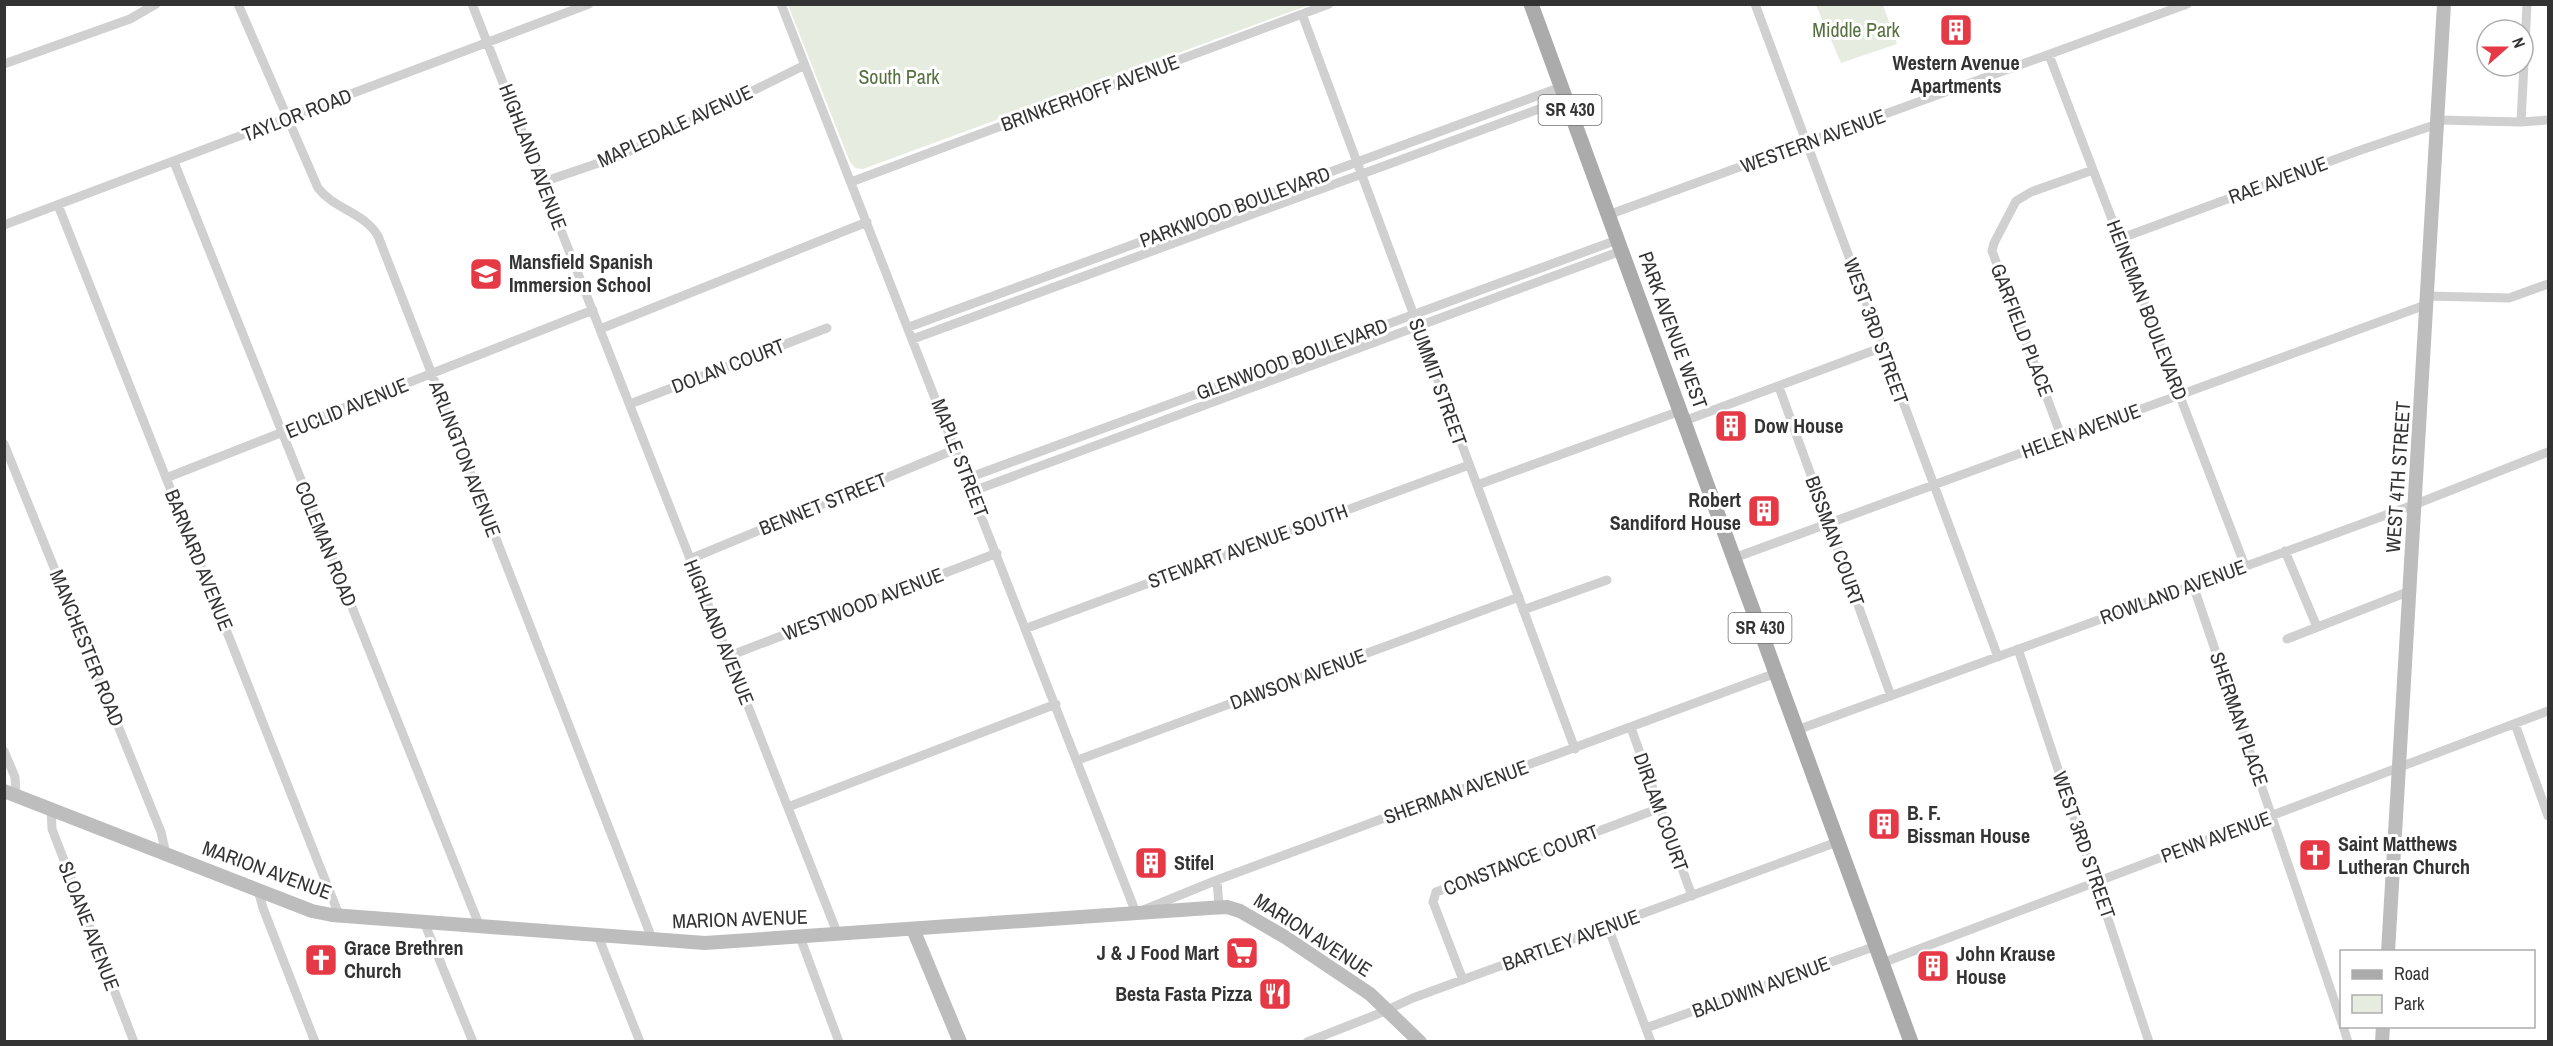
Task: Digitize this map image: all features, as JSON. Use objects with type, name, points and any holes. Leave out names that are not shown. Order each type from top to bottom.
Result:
[{"type":"main road","name":"PARK AVENUE WEST","points":[[1531,4],[1911,1041]]},
{"type":"street","name":"ARLINGTON AVENUE","points":[[238,4],[318,188],[330,201],[362,217],[374,228],[654,941]]},
{"type":"street","name":"HIGHLAND AVENUE","points":[[472,4],[838,934]]},
{"type":"street","name":"TAYLOR ROAD","points":[[4,225],[589,4]]},
{"type":"street","name":"MAPLE STREET","points":[[781,4],[1027,628],[1136,913]]},
{"type":"street","name":"BRINKERHOFF AVENUE","points":[[851,182],[1329,4]]},
{"type":"street","name":"WEST 3RD STREET","points":[[1755,4],[1998,657]]},
{"type":"street","name":"WESTERN AVENUE","points":[[1608,215],[2187,4]]},
{"type":"street","name":"WEST 4TH STREET","points":[[2388,950],[2444,4]]},
{"type":"street","points":[[2521,122],[2527,4]]},
{"type":"street","points":[[4,64],[130,19],[153,5]]},
{"type":"street","name":"SUMMIT STREET","points":[[1302,14],[1575,749]]},
{"type":"street","name":"HEINEMAN BOULEVARD","points":[[2049,55],[2245,566]]},
{"type":"street","name":"MAPLEDALE AVENUE","points":[[543,182],[622,154],[806,65]]},
{"type":"street","name":"PARKWOOD BOULEVARD","points":[[909,327],[1357,162],[1563,93]]},
{"type":"street","points":[[914,339],[1361,174],[1563,93]]},
{"type":"street","name":"RAE AVENUE","points":[[2119,239],[2437,122],[2548,120]]},
{"type":"street","name":"COLEMAN ROAD","points":[[174,162],[480,927]]},
{"type":"street","name":"GARFIELD PLACE","points":[[2062,438],[1992,251],[2016,201],[2031,192],[2093,170]]},
{"type":"street","name":"BARNARD AVENUE","points":[[58,206],[339,915]]},
{"type":"street","points":[[600,328],[867,222]]},
{"type":"street","name":"GLENWOOD BOULEVARD","points":[[968,478],[1413,314],[1619,245]]},
{"type":"street","name":"GLENWOOD BOULEVARD","points":[[973,491],[1419,328],[1619,245]]},
{"type":"street","name":"HELEN AVENUE","points":[[1734,558],[2179,395],[2428,300],[2509,298],[2548,284]]},
{"type":"street","name":"EUCLID AVENUE","points":[[166,478],[593,310]]},
{"type":"street","name":"DOLAN COURT","points":[[630,404],[827,328]]},
{"type":"street","points":[[1477,485],[1682,416],[1779,387],[1882,347]]},
{"type":"street","name":"BISSMAN COURT","points":[[1779,387],[1891,696]]},
{"type":"street","name":"MANCHESTER ROAD","points":[[4,444],[161,832],[166,855]]},
{"type":"street","name":"BENNET STREET","points":[[690,559],[957,450]]},
{"type":"street","name":"ROWLAND AVENUE","points":[[1797,730],[2416,504],[2548,452]]},
{"type":"street","name":"STEWART AVENUE SOUTH","points":[[1027,628],[1469,465]]},
{"type":"street","points":[[2285,551],[2317,627]]},
{"type":"street","name":"WESTWOOD AVENUE","points":[[729,656],[997,553]]},
{"type":"street","points":[[1523,610],[1607,580]]},
{"type":"street","name":"SHERMAN PLACE","points":[[2193,585],[2340,1019]]},
{"type":"street","points":[[2287,639],[2410,591]]},
{"type":"street","name":"DAWSON AVENUE","points":[[1078,760],[1519,597]]},
{"type":"street","name":"WEST 3RD STREET","points":[[2018,649],[2149,1041]]},
{"type":"street","name":"SHERMAN AVENUE","points":[[1136,913],[1217,880],[1776,673]]},
{"type":"street","points":[[788,807],[1056,704]]},
{"type":"street","name":"PENN AVENUE","points":[[1882,963],[2548,711]]},
{"type":"street","points":[[2516,724],[2548,816]]},
{"type":"street","name":"DIRLAM COURT","points":[[1631,728],[1692,896]]},
{"type":"street","points":[[4,751],[15,777],[10,793]]},
{"type":"street","name":"MARION AVENUE","points":[[10,793],[312,911],[339,915],[705,944],[1136,913],[1219,908],[1240,911],[1332,968],[1388,1010],[1420,1041]]},
{"type":"street","name":"CONSTANCE COURT","points":[[1463,980],[1433,902],[1436,892],[1660,808]]},
{"type":"street","name":"SLOANE AVENUE","points":[[51,809],[51,828],[134,1041]]},
{"type":"street","name":"BARTLEY AVENUE","points":[[1307,1041],[1413,998],[1837,842]]},
{"type":"street","points":[[1217,880],[1219,908]]},
{"type":"street","points":[[258,890],[315,1041]]},
{"type":"street","points":[[424,922],[473,1041]]},
{"type":"street","points":[[1608,927],[1651,1041]]},
{"type":"street","points":[[914,929],[960,1041]]},
{"type":"street","points":[[598,936],[640,1041]]},
{"type":"street","points":[[800,937],[839,1041]]},
{"type":"street","name":"BALDWIN AVENUE","points":[[1646,1028],[1876,946]]},
{"type":"green space","name":"South Park","points":[[788,5],[1309,5],[863,169],[855,168],[850,162]]},
{"type":"green space","name":"Middle Park","points":[[1816,5],[1883,5],[1897,44],[1841,63]]},
{"type":"place","name":"Western Avenue Apartments","points":[[1956,30]]},
{"type":"place","name":"Mansfield Spanish Immersion School","points":[[486,274]]},
{"type":"place","name":"Dow House","points":[[1731,426]]},
{"type":"place","name":"Robert Sandiford House","points":[[1764,511]]},
{"type":"place","name":"B. F. Bissman House","points":[[1884,824]]},
{"type":"place","name":"Saint Matthews Lutheran Church","points":[[2315,855]]},
{"type":"place","name":"Stifel","points":[[1151,863]]},
{"type":"place","name":"J & J Food Mart","points":[[1242,953]]},
{"type":"place","name":"Grace Brethren Church","points":[[321,960]]},
{"type":"place","name":"John Krause House","points":[[1933,966]]},
{"type":"place","name":"Besta Fasta Pizza","points":[[1275,994]]}]
